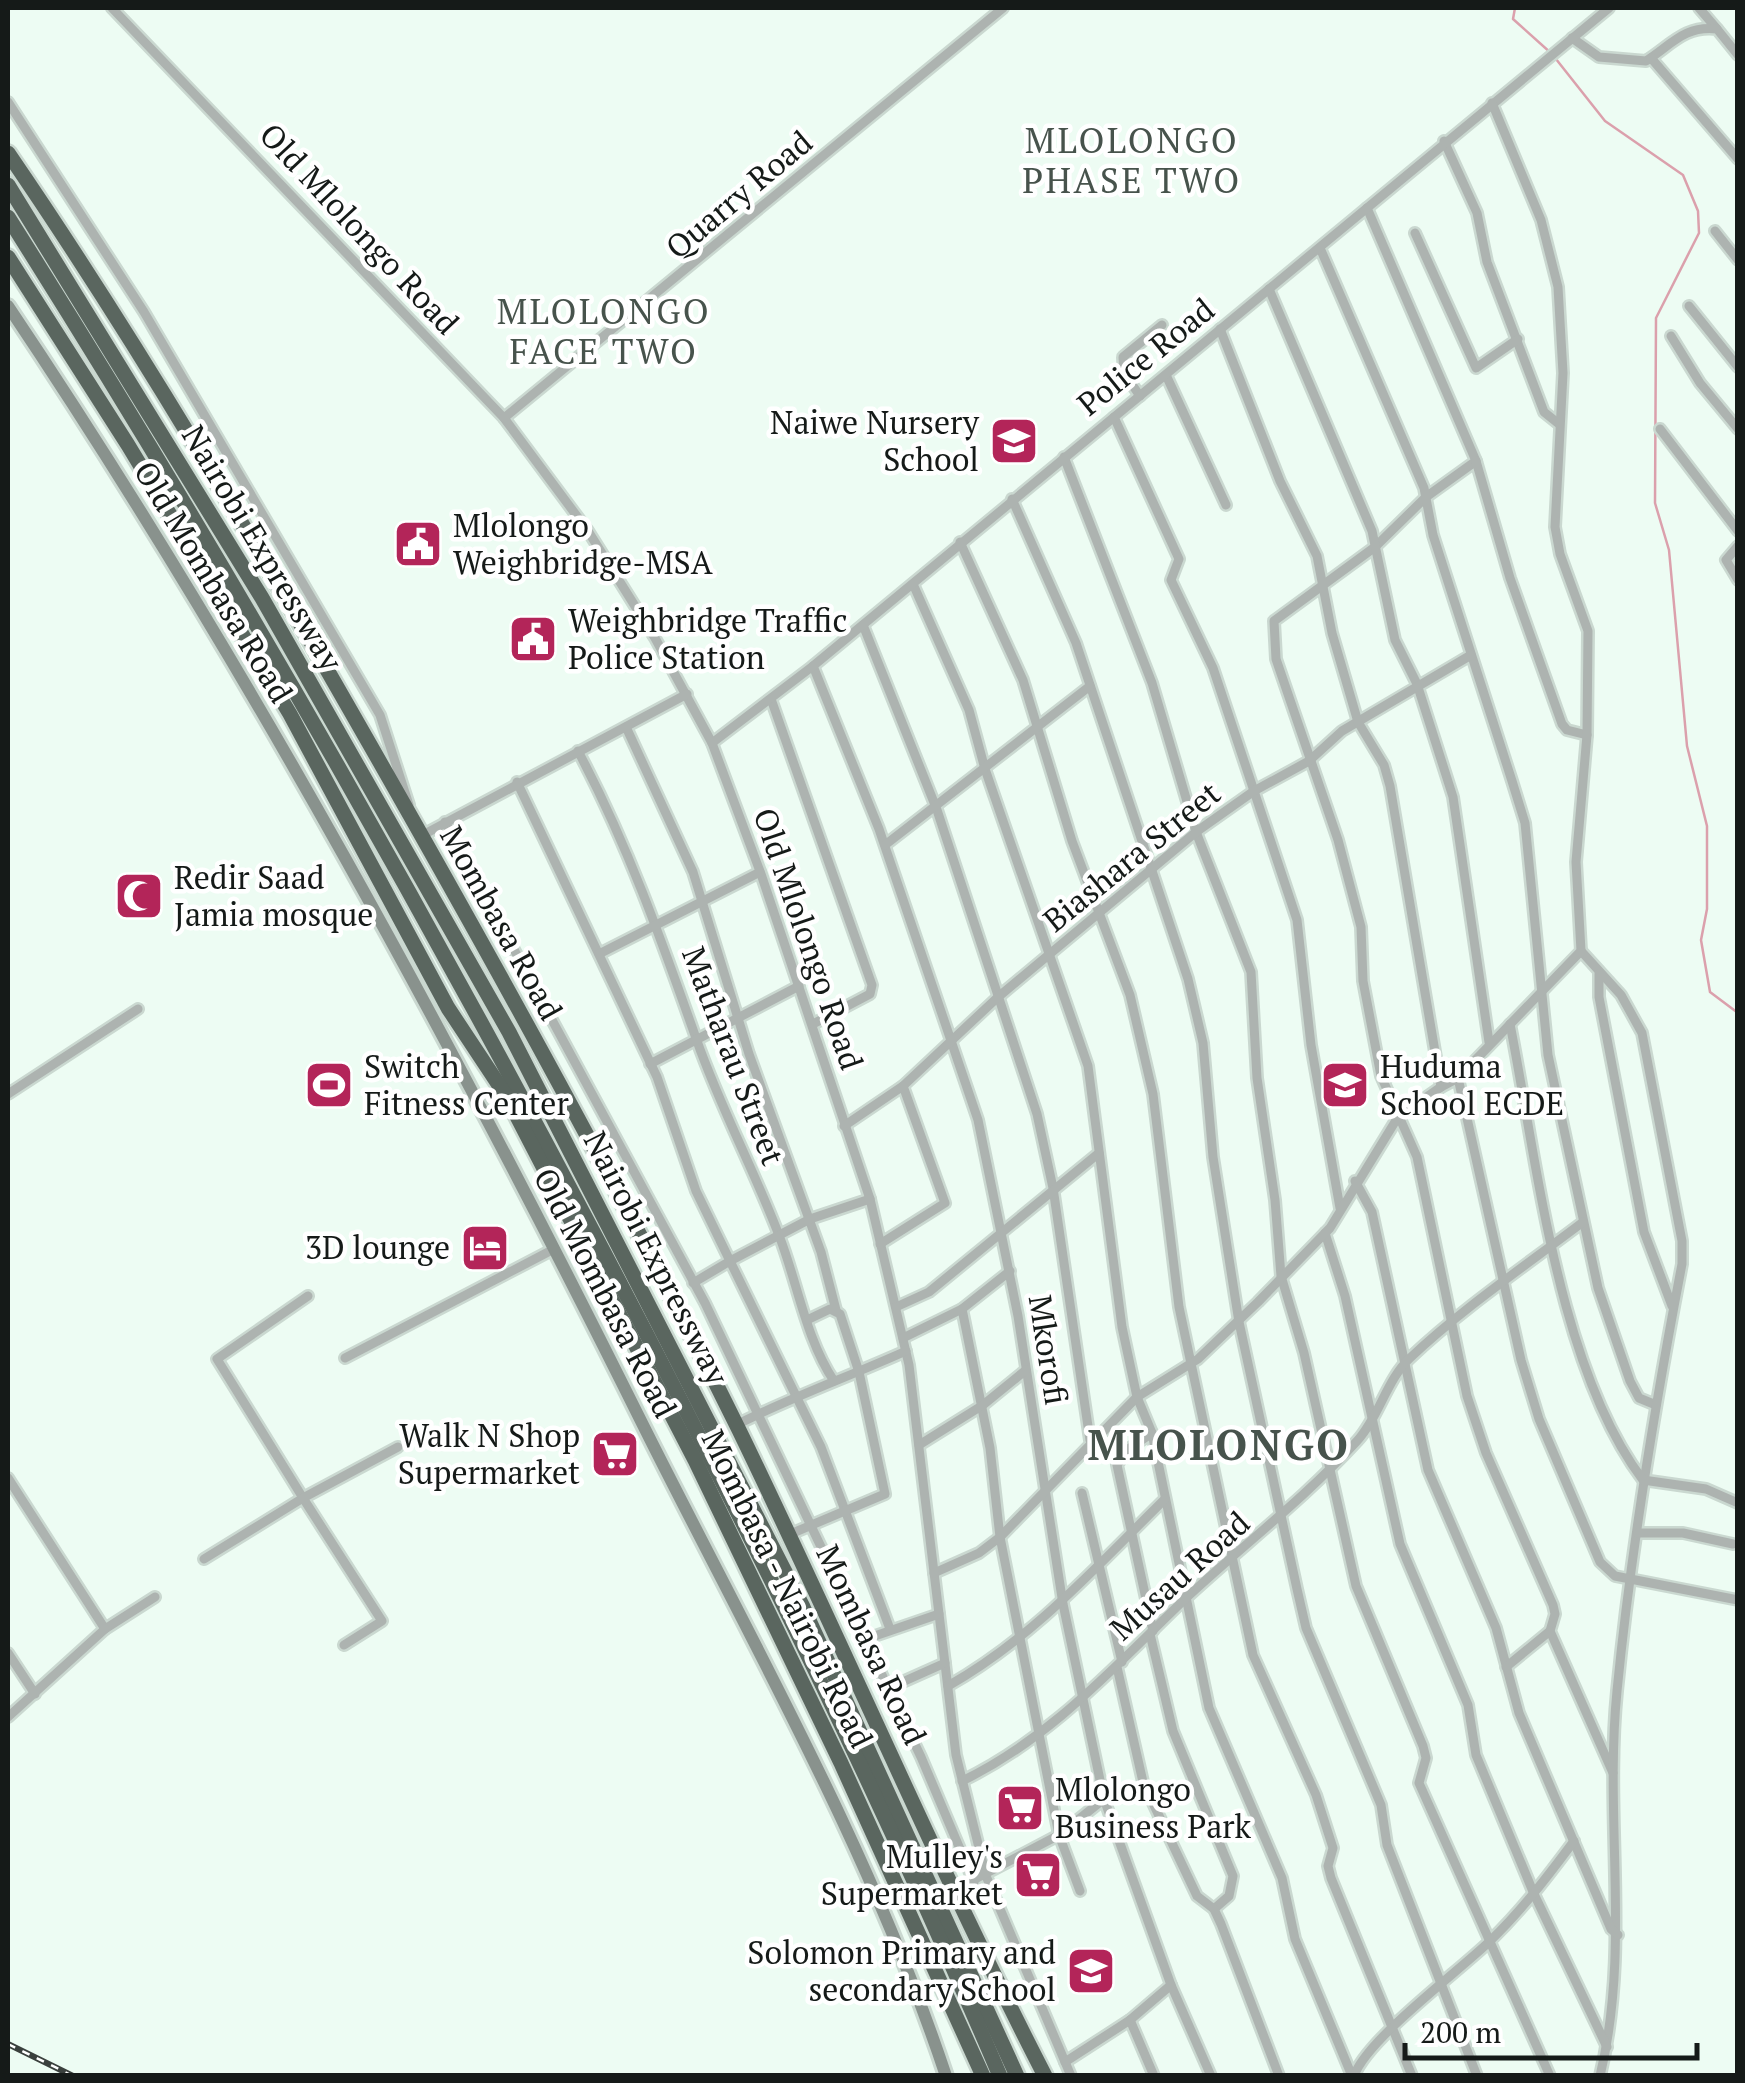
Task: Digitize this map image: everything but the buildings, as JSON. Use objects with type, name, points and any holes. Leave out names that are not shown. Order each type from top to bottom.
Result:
[{"type":"highway","name":"Mombasa Road","points":[[8,153],[175,414],[418,829],[618,1193],[736,1425],[1045,2076]]},
{"type":"highway","name":"Nairobi Expressway","points":[[8,184],[262,598],[509,1032],[803,1607],[1017,2076]]},
{"type":"highway","name":"Nairobi Expressway","points":[[8,218],[138,424],[306,708],[530,1110],[809,1658],[1000,2076]]},
{"type":"highway","name":"Mombasa - Nairobi Road","points":[[8,257],[128,444],[299,729],[448,1008],[507,1097],[696,1460],[841,1764],[983,2076]]},
{"type":"street","name":"Old Mlolongo Road","points":[[112,8],[504,418],[561,490],[687,694],[712,743],[760,872],[870,1199],[906,1351],[962,1781],[986,1876],[1071,2076]]},
{"type":"street","name":"Quarry Road","points":[[504,418],[1003,8]]},
{"type":"street","name":"Police Road","points":[[712,743],[813,666],[1609,8]]},
{"type":"street","points":[[1700,8],[1738,55]]},
{"type":"street","points":[[1572,38],[1599,57],[1626,62],[1651,58],[1684,32],[1717,29]]},
{"type":"street","points":[[1651,58],[1738,159]]},
{"type":"street","points":[[8,102],[144,312],[380,715],[418,829],[445,822],[687,694]]},
{"type":"street","points":[[1492,103],[1540,220],[1558,286],[1564,336],[1555,527],[1560,554],[1588,631],[1587,734],[1576,862],[1581,951],[1620,995],[1642,1033],[1682,1241],[1643,1480],[1617,1691],[1613,1774],[1618,1935],[1607,2048],[1600,2076]]},
{"type":"street","points":[[1444,141],[1476,213],[1487,262],[1544,412],[1559,424]]},
{"type":"street","points":[[1367,208],[1476,461],[1510,578],[1562,724],[1567,730],[1587,734]]},
{"type":"street","points":[[1714,230],[1738,260]]},
{"type":"street","points":[[1414,234],[1476,368],[1518,339]]},
{"type":"street","points":[[1320,248],[1426,497],[1434,535],[1524,824],[1548,1055],[1583,1222],[1598,1288],[1630,1381],[1639,1398],[1656,1405]]},
{"type":"street","points":[[1269,290],[1340,451],[1375,547],[1396,640],[1416,684],[1453,796],[1488,1042]]},
{"type":"street","name":"Old Mombasa Road","points":[[8,306],[332,834],[715,1564],[833,1807],[946,2076]]},
{"type":"street","points":[[1689,306],[1738,367]]},
{"type":"street","points":[[1140,396],[1124,373],[1123,357],[1162,325]]},
{"type":"street","points":[[1220,329],[1280,481],[1317,556],[1332,633],[1358,722],[1384,765],[1441,1086]]},
{"type":"street","points":[[1671,336],[1700,384],[1738,429]]},
{"type":"street","points":[[1166,375],[1226,505]]},
{"type":"street","points":[[1114,418],[1179,559],[1171,580],[1213,668],[1297,920],[1311,1044],[1340,1208]]},
{"type":"street","points":[[1660,429],[1738,531]]},
{"type":"street","points":[[1064,457],[1152,683],[1196,832],[1251,972],[1257,1078],[1276,1200],[1281,1276],[1304,1353],[1356,1586],[1423,1746],[1426,1758],[1419,1783],[1550,2076]]},
{"type":"street","points":[[1476,461],[1426,497],[1375,547],[1273,623],[1278,639],[1276,658],[1338,840],[1362,927],[1363,981],[1381,1076],[1417,1157],[1451,1324],[1486,1453],[1555,1614],[1550,1631],[1506,1668]]},
{"type":"street","points":[[1012,498],[1090,686],[1188,979],[1203,1043],[1213,1157],[1239,1322],[1306,1628],[1381,1805],[1387,1845],[1477,2076]]},
{"type":"street","points":[[960,542],[997,617],[1038,726],[1072,841],[1130,995],[1153,1094],[1179,1307],[1253,1655],[1316,1796],[1333,1848],[1328,1866],[1331,1878],[1412,2076]]},
{"type":"street","points":[[1738,546],[1726,560],[1738,580]]},
{"type":"street","points":[[913,584],[969,710],[985,769],[1088,1066],[1122,1327],[1136,1397],[1152,1433],[1209,1708],[1282,1878],[1301,1956],[1353,2076]]},
{"type":"street","points":[[863,624],[936,807],[1028,1084],[1053,1188],[1090,1440]]},
{"type":"street","name":"Biashara Street","points":[[844,1126],[903,1086],[997,998],[1196,832],[1254,791],[1309,761],[1330,739],[1416,684],[1471,655]]},
{"type":"street","name":"Mkorofi","points":[[813,666],[884,845],[948,1044],[978,1120],[1010,1271],[1062,1604],[1081,1698],[1104,1799],[1171,1986]]},
{"type":"street","points":[[884,845],[1090,686]]},
{"type":"street","points":[[771,699],[872,985],[870,994],[859,1002],[812,1024]]},
{"type":"street","name":"Matharau Street","points":[[626,727],[681,843],[859,1372],[885,1494],[846,1512]]},
{"type":"street","name":"Matharau Street","points":[[578,752],[625,843],[742,1158],[780,1235],[807,1320],[834,1381]]},
{"type":"street","points":[[517,782],[650,1064],[696,1192],[821,1447],[890,1629]]},
{"type":"street","points":[[445,822],[705,1303],[889,1688],[974,1882]]},
{"type":"street","points":[[599,954],[760,872]]},
{"type":"street","points":[[934,1572],[979,1552],[1000,1537],[1090,1440],[1136,1397],[1191,1364],[1239,1322],[1325,1233],[1398,1117],[1458,1078],[1488,1042],[1581,951]]},
{"type":"street","points":[[1599,974],[1599,998],[1644,1232],[1673,1308]]},
{"type":"street","points":[[650,1064],[799,986]]},
{"type":"street","points":[[8,1094],[138,1008]]},
{"type":"street","points":[[1510,1024],[1554,1244],[1590,1376],[1623,1453],[1643,1480],[1706,1489],[1738,1503]]},
{"type":"street","points":[[1458,1078],[1521,1360],[1539,1420],[1600,1562],[1615,1576],[1738,1600]]},
{"type":"street","points":[[880,1244],[945,1203],[903,1086]]},
{"type":"street","points":[[896,1307],[929,1292],[1099,1153]]},
{"type":"street","points":[[1355,1181],[1372,1212],[1428,1470],[1490,1614],[1519,1713],[1611,1928],[1618,1935]]},
{"type":"street","points":[[693,1282],[810,1219],[870,1199]]},
{"type":"street","name":"Musau Road","points":[[962,1781],[1005,1760],[1039,1736],[1120,1665],[1185,1600],[1328,1472],[1372,1425],[1406,1361],[1583,1222]]},
{"type":"street","points":[[1325,1233],[1344,1296],[1400,1544],[1468,1705],[1476,1755],[1534,1894],[1607,2048]]},
{"type":"street","points":[[345,1358],[552,1250]]},
{"type":"street","points":[[903,1338],[962,1308],[1010,1271]]},
{"type":"street","points":[[308,1296],[218,1359],[382,1621],[344,1646]]},
{"type":"street","points":[[678,1316],[705,1303]]},
{"type":"street","points":[[962,1308],[983,1406],[1000,1537],[1059,1836],[1080,1891]]},
{"type":"street","points":[[807,1320],[836,1310]]},
{"type":"street","points":[[736,1425],[794,1396],[811,1394],[906,1351]]},
{"type":"street","points":[[919,1445],[983,1406],[1026,1370]]},
{"type":"street","points":[[1152,1433],[1126,1450],[1117,1466],[1172,1731],[1233,1876],[1228,1896],[1214,1909]]},
{"type":"street","points":[[204,1559],[398,1446]]},
{"type":"street","points":[[8,1478],[105,1629]]},
{"type":"street","points":[[1082,1493],[1143,1782],[1196,1896],[1214,1909],[1279,2076]]},
{"type":"street","points":[[948,1686],[1062,1604],[1165,1500]]},
{"type":"street","points":[[788,1534],[846,1512]]},
{"type":"street","points":[[1638,1533],[1683,1533],[1733,1544]]},
{"type":"street","points":[[8,1717],[105,1629],[155,1597]]},
{"type":"street","points":[[866,1639],[939,1614]]},
{"type":"street","points":[[1550,1631],[1613,1774]]},
{"type":"street","points":[[8,1652],[35,1694]]},
{"type":"street","points":[[889,1688],[945,1662]]},
{"type":"street","points":[[956,1890],[1059,1836],[1104,1799]]},
{"type":"street","points":[[1353,2076],[1358,2064],[1392,2030],[1491,1940],[1534,1894],[1574,1840]]},
{"type":"street","points":[[1065,2062],[1130,2020],[1171,1986],[1212,2076]]},
{"type":"street","points":[[1130,2020],[1154,2076]]},
{"type":"waterway","points":[[1515,8],[1513,19],[1552,54],[1605,121],[1683,175],[1698,211],[1699,233],[1656,318],[1655,503],[1669,550],[1687,746],[1707,826],[1707,909],[1701,940],[1710,992],[1738,1013]]},
{"type":"railway","points":[[8,2044],[73,2076]]},
{"type":"place","name":"Naiwe Nursery School","points":[[1014,441]]},
{"type":"place","name":"Mlolongo Weighbridge-MSA","points":[[418,544]]},
{"type":"place","name":"Weighbridge Traffic Police Station","points":[[533,639]]},
{"type":"place","name":"Redir Saad Jamia mosque","points":[[139,896]]},
{"type":"place","name":"Switch Fitness Center","points":[[329,1085]]},
{"type":"place","name":"Huduma School ECDE","points":[[1345,1085]]},
{"type":"place","name":"3D lounge","points":[[485,1248]]},
{"type":"place","name":"Walk N Shop Supermarket","points":[[615,1454]]},
{"type":"place","name":"Mlolongo Business Park","points":[[1020,1808]]},
{"type":"place","name":"Mulley's Supermarket","points":[[1038,1875]]},
{"type":"place","name":"Solomon Primary and secondary School","points":[[1091,1971]]},
{"type":"district","name":"MLOLONGO PHASE TWO","points":[[1132,161]]},
{"type":"district","name":"MLOLONGO FACE TWO","points":[[604,332]]},
{"type":"district","name":"MLOLONGO","points":[[1219,1445]]}]
